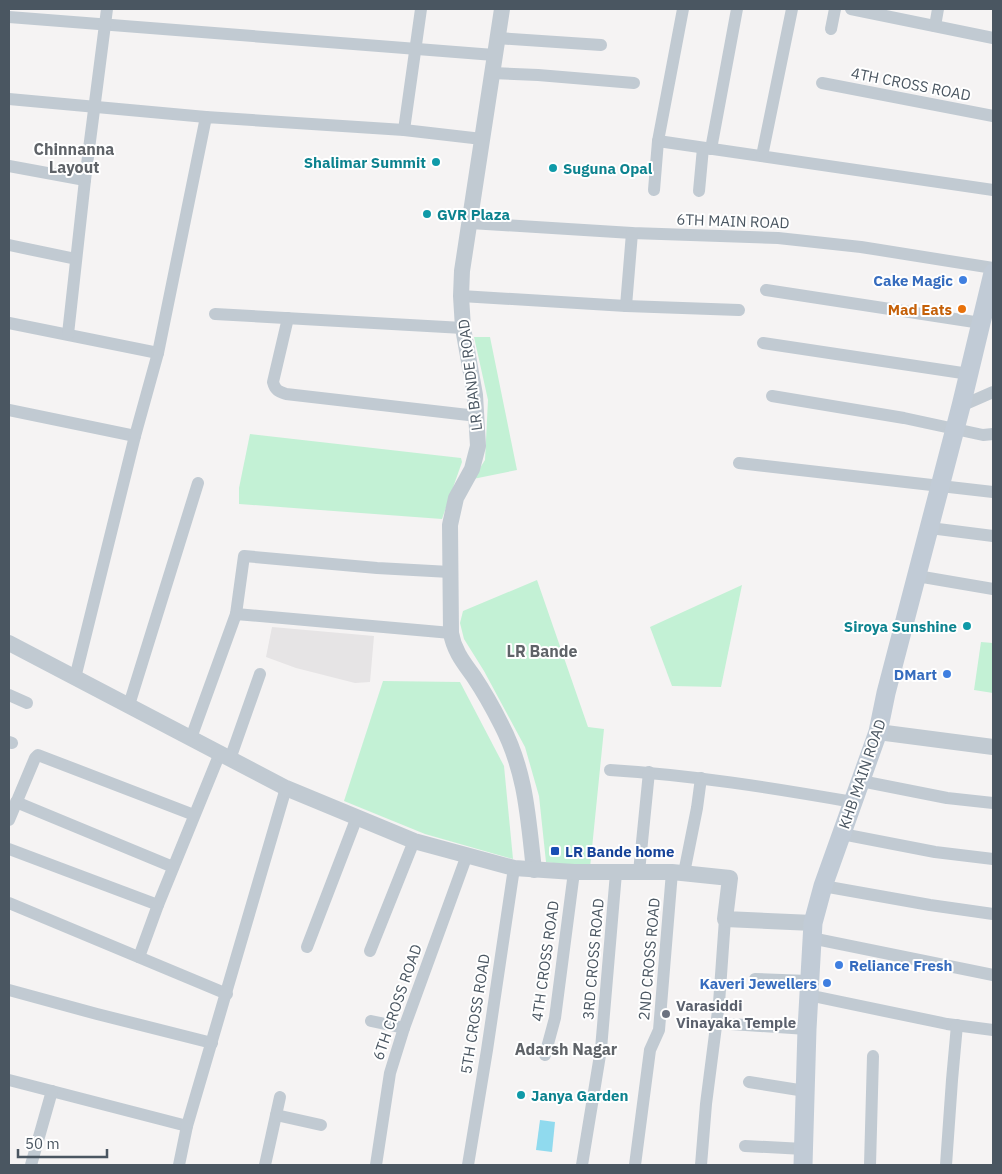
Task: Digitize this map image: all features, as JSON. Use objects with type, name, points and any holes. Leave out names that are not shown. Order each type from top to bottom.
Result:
[{"type":"main road","name":"KHB MAIN ROAD","points":[[804,1157],[808,988],[812,931],[823,886],[878,732],[886,693],[930,528],[993,273]]},
{"type":"street","points":[[68,334],[107,9]]},
{"type":"street","points":[[404,130],[421,9]]},
{"type":"street","name":"LR BANDE ROAD","points":[[502,9],[462,271],[463,328],[477,416],[478,446],[476,458],[456,498],[451,518],[449,537],[451,633],[456,650],[482,689],[501,724],[519,765],[526,798],[534,870]]},
{"type":"street","points":[[654,190],[658,141],[683,9]]},
{"type":"street","points":[[699,191],[737,9]]},
{"type":"street","points":[[762,156],[792,9]]},
{"type":"street","points":[[831,30],[836,9]]},
{"type":"street","points":[[850,9],[885,12],[935,26],[993,38]]},
{"type":"street","points":[[935,26],[938,9]]},
{"type":"street","points":[[9,17],[29,14],[105,25],[494,55]]},
{"type":"street","points":[[497,38],[601,45]]},
{"type":"street","points":[[492,73],[634,83]]},
{"type":"street","name":"4TH CROSS ROAD","points":[[822,83],[993,116]]},
{"type":"street","points":[[9,99],[206,116],[404,130],[482,139]]},
{"type":"street","points":[[75,678],[135,436],[158,353],[206,116]]},
{"type":"street","points":[[658,141],[993,190]]},
{"type":"street","points":[[9,166],[85,180]]},
{"type":"street","name":"6TH MAIN ROAD","points":[[470,223],[632,233],[778,238],[824,242],[993,268]]},
{"type":"street","points":[[626,306],[632,233]]},
{"type":"street","points":[[9,245],[76,259]]},
{"type":"street","points":[[766,290],[981,323]]},
{"type":"street","points":[[461,296],[626,306],[739,310]]},
{"type":"street","points":[[215,314],[463,328]]},
{"type":"street","points":[[288,318],[273,382],[274,388],[277,391],[286,394],[477,416]]},
{"type":"street","points":[[9,323],[158,353]]},
{"type":"street","points":[[763,343],[969,374]]},
{"type":"street","points":[[961,406],[993,392]]},
{"type":"street","points":[[772,396],[983,435],[993,434]]},
{"type":"street","points":[[9,410],[135,436]]},
{"type":"street","points":[[740,463],[993,492]]},
{"type":"street","points":[[129,705],[198,483]]},
{"type":"street","points":[[930,528],[993,536]]},
{"type":"street","points":[[191,738],[236,614],[244,556],[377,568],[450,572]]},
{"type":"street","points":[[916,576],[993,589]]},
{"type":"street","points":[[236,614],[451,633]]},
{"type":"street","points":[[9,643],[286,788],[414,841],[514,868],[574,872],[678,872],[730,878],[701,1165]]},
{"type":"street","points":[[139,957],[194,816],[225,756],[260,674]]},
{"type":"street","points":[[9,695],[27,703]]},
{"type":"street","points":[[878,732],[993,747]]},
{"type":"street","points":[[9,820],[35,758],[41,756],[194,816]]},
{"type":"street","points":[[610,770],[701,778],[853,802]]},
{"type":"street","points":[[639,872],[649,772]]},
{"type":"street","name":"2ND CROSS ROAD","points":[[635,1165],[650,1050],[659,1030],[678,872],[697,808],[701,778]]},
{"type":"street","points":[[861,781],[947,798],[993,803]]},
{"type":"street","points":[[179,1165],[188,1126],[286,788]]},
{"type":"street","points":[[16,802],[173,867]]},
{"type":"street","points":[[307,947],[357,817]]},
{"type":"street","points":[[842,834],[935,852],[993,859]]},
{"type":"street","points":[[370,951],[414,841]]},
{"type":"street","points":[[9,849],[158,905]]},
{"type":"street","name":"6TH CROSS ROAD","points":[[376,1165],[390,1073],[404,1028],[467,855]]},
{"type":"street","name":"5TH CROSS ROAD","points":[[468,1165],[514,868]]},
{"type":"street","name":"4TH CROSS ROAD","points":[[545,1055],[555,1018],[574,872]]},
{"type":"street","name":"3RD CROSS ROAD","points":[[582,1165],[601,1049],[616,873]]},
{"type":"street","points":[[823,886],[993,914]]},
{"type":"street","points":[[9,904],[227,994]]},
{"type":"street","points":[[725,919],[812,931],[993,975]]},
{"type":"street","points":[[755,979],[808,988],[957,1025],[993,1030]]},
{"type":"street","points":[[9,990],[212,1043]]},
{"type":"street","points":[[371,1022],[404,1028]]},
{"type":"street","points":[[716,1023],[807,1029]]},
{"type":"street","points":[[946,1165],[957,1025]]},
{"type":"street","points":[[870,1165],[873,1056]]},
{"type":"street","points":[[9,1080],[188,1126]]},
{"type":"street","points":[[750,1082],[805,1091]]},
{"type":"street","points":[[31,1165],[52,1091]]},
{"type":"street","points":[[265,1165],[280,1097]]},
{"type":"street","points":[[276,1115],[320,1125]]},
{"type":"street","points":[[745,1146],[804,1157]]},
{"type":"shaded area","points":[[272,627],[374,636],[370,682],[355,683],[296,668],[266,657]]},
{"type":"green space","points":[[474,337],[490,337],[517,470],[473,479],[485,460],[488,400]]},
{"type":"green space","points":[[250,434],[461,458],[462,462],[442,519],[239,504],[239,488]]},
{"type":"green space","points":[[537,580],[588,727],[604,729],[590,868],[546,862],[539,796],[525,747],[484,671],[464,639],[460,623],[463,611]]},
{"type":"green space","points":[[742,585],[721,687],[672,686],[650,627]]},
{"type":"green space","points":[[981,642],[993,643],[993,693],[974,690]]},
{"type":"green space","points":[[383,681],[460,682],[504,766],[513,859],[425,834],[344,801]]},
{"type":"water","points":[[540,1120],[555,1122],[552,1152],[536,1150]]},
{"type":"place","name":"Shalimar Summit","points":[[436,162]]},
{"type":"place","name":"Suguna Opal","points":[[553,168]]},
{"type":"place","name":"GVR Plaza","points":[[427,214]]},
{"type":"place","name":"Cake Magic","points":[[963,280]]},
{"type":"place","name":"Mad Eats","points":[[962,309]]},
{"type":"place","name":"Siroya Sunshine","points":[[967,626]]},
{"type":"place","name":"DMart","points":[[947,674]]},
{"type":"place","name":"LR Bande home","points":[[555,851]]},
{"type":"place","name":"Reliance Fresh","points":[[839,965]]},
{"type":"place","name":"Kaveri Jewellers","points":[[827,983]]},
{"type":"place","name":"Varasiddi Vinayaka Temple","points":[[666,1014]]},
{"type":"place","name":"Janya Garden","points":[[521,1095]]},
{"type":"district","name":"Chinnanna Layout","points":[[74,158]]},
{"type":"district","name":"LR Bande","points":[[542,651]]},
{"type":"district","name":"Adarsh Nagar","points":[[566,1049]]}]
